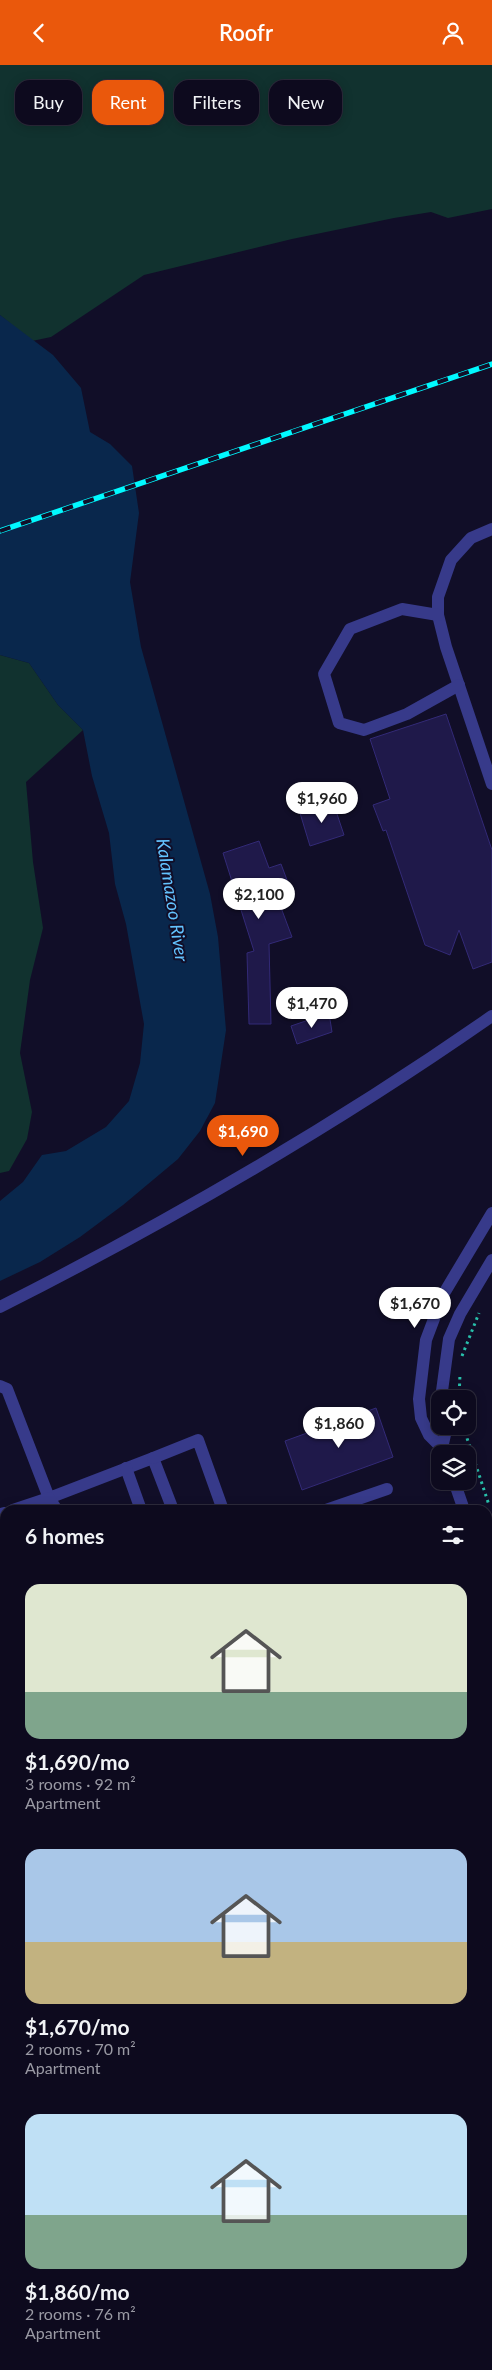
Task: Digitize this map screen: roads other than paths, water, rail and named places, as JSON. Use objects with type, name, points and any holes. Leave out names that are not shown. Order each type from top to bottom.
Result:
[{"type":"street","points":[[491,780],[446,647],[438,615],[438,597],[451,560],[471,538],[492,529]]},
{"type":"street","points":[[438,615],[402,609],[350,629],[324,674],[339,723],[364,730],[406,714],[459,685]]},
{"type":"street","points":[[0,1307],[97,1258],[264,1161],[428,1061],[492,1016]]},
{"type":"street","points":[[438,1445],[429,1435],[421,1418],[419,1399],[426,1340],[443,1295],[492,1213]]},
{"type":"street","points":[[442,1390],[449,1339],[460,1314],[492,1260]]},
{"type":"street","points":[[0,1386],[7,1389],[49,1498],[54,1505]]},
{"type":"street","points":[[27,1505],[198,1440],[220,1505]]},
{"type":"street","points":[[153,1458],[171,1505]]},
{"type":"street","points":[[126,1468],[139,1505]]},
{"type":"street","points":[[340,1505],[386,1489]]},
{"type":"street","points":[[457,1490],[462,1505]]},
{"type":"water","name":"Kalamazoo River","points":[[0,315],[53,355],[81,388],[90,432],[110,444],[132,466],[139,513],[130,582],[141,647],[210,894],[218,937],[226,1030],[215,1103],[200,1131],[178,1159],[123,1205],[80,1237],[40,1262],[0,1281],[0,1201],[23,1182],[42,1155],[66,1151],[106,1127],[129,1101],[140,1063],[144,1024],[126,924],[115,884],[109,833],[92,776],[83,730],[58,705],[29,663],[0,655]]},
{"type":"railway","points":[[0,531],[492,364]]}]
